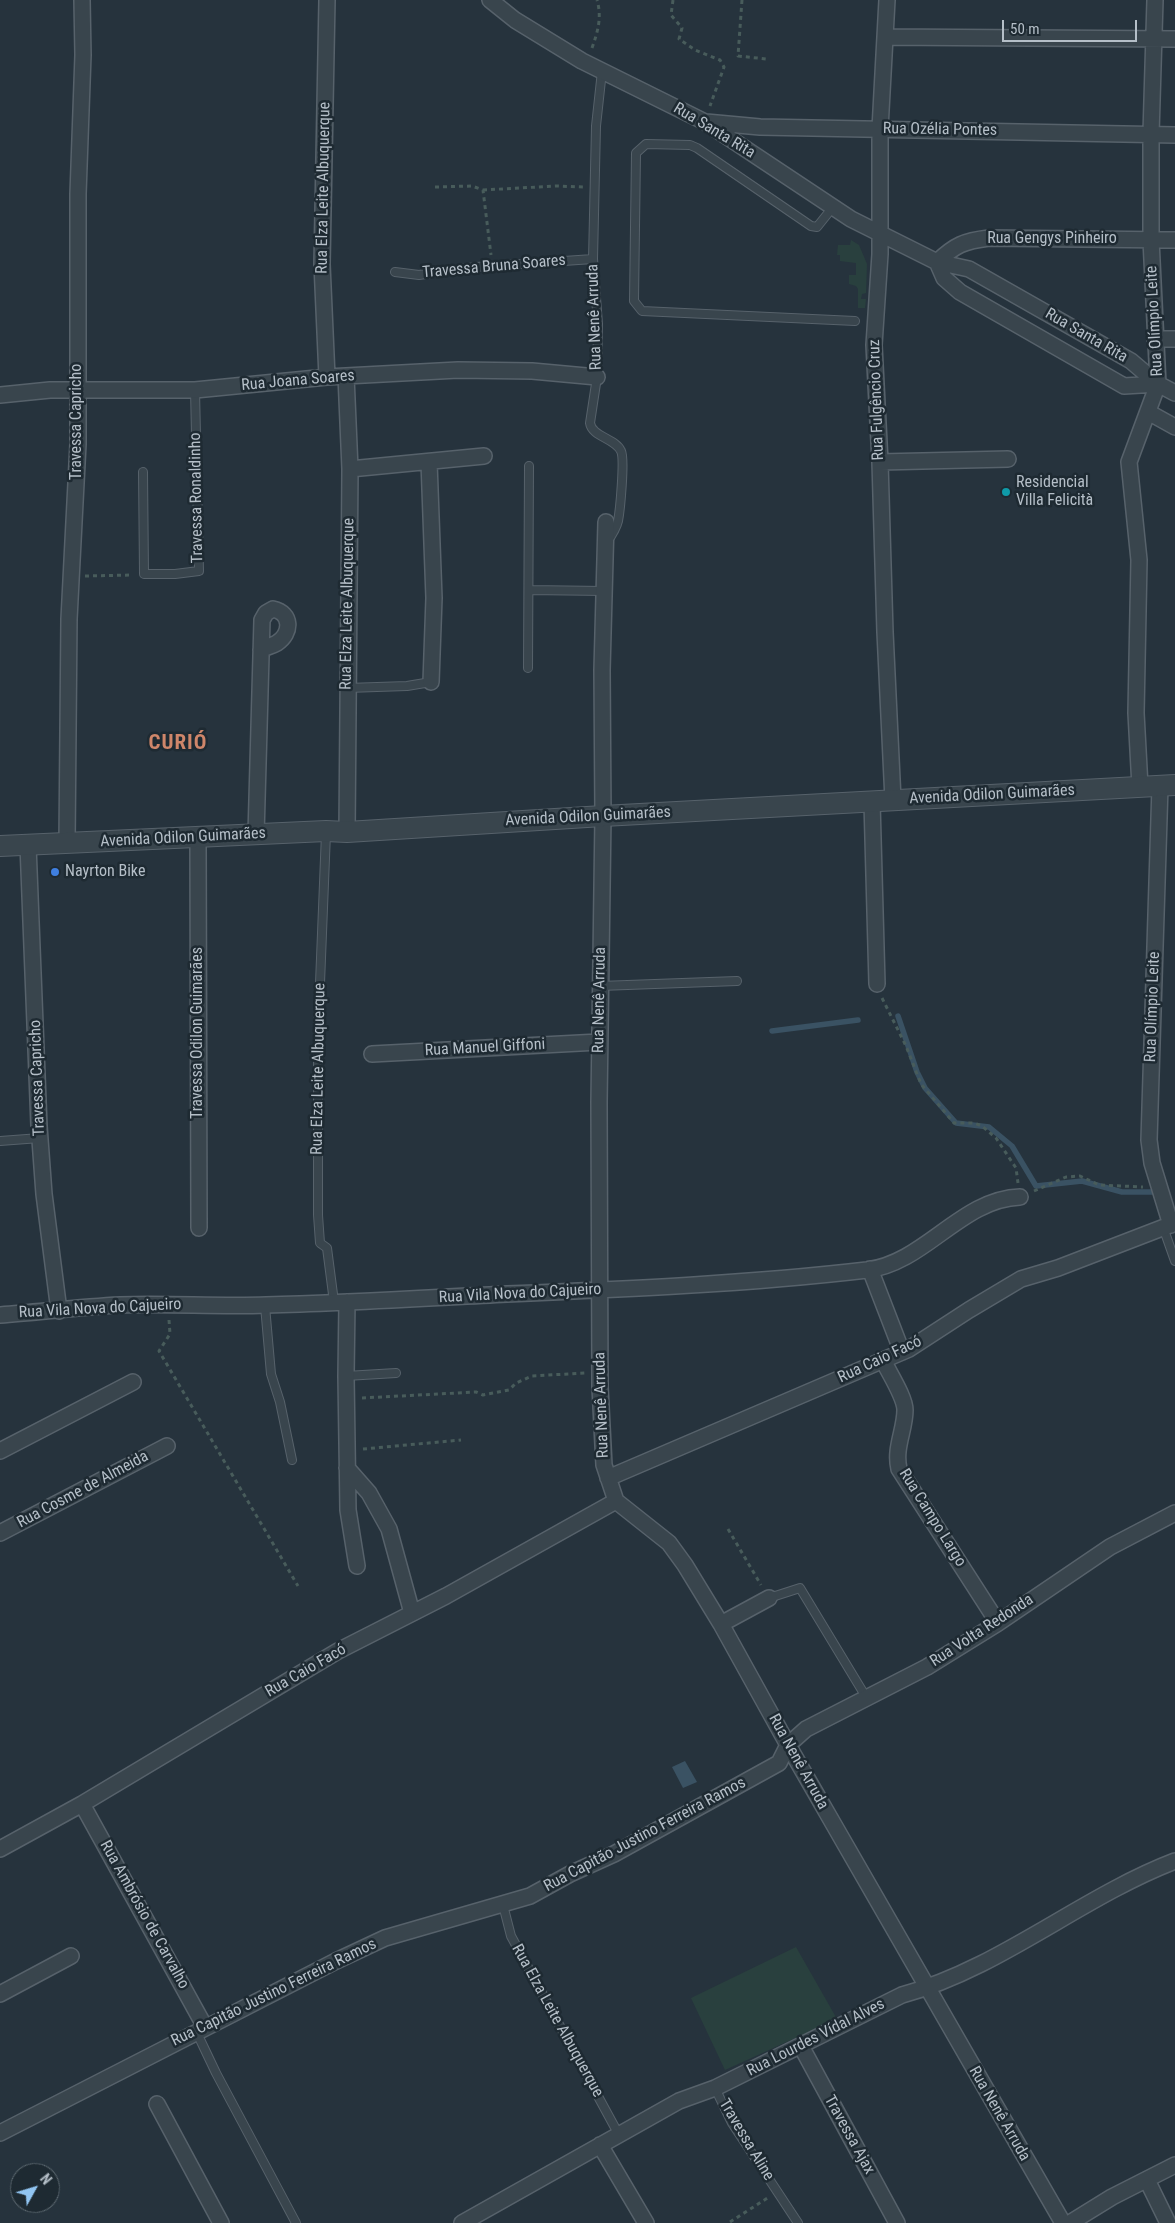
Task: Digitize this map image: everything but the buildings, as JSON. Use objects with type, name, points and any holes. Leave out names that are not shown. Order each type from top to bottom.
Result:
[{"type":"street","name":"Travessa Capricho","points":[[68,843],[69,619],[78,453],[82,0]]},
{"type":"street","name":"Rua Elza Leite Albuquerque","points":[[327,0],[322,264],[327,377]]},
{"type":"street","name":"Rua Santa Rita","points":[[490,0],[515,20],[587,64],[705,122],[833,207],[880,235],[937,262],[969,269],[1131,361],[1158,384]]},
{"type":"street","name":"Rua Fulgêncio Cruz","points":[[887,0],[880,129],[880,235],[874,345],[892,800]]},
{"type":"street","name":"Rua Olímpio Leite","points":[[1155,0],[1151,134],[1151,240],[1158,384],[1130,462],[1130,487],[1136,522],[1139,560],[1136,714],[1159,786],[1149,1121],[1152,1163],[1169,1225]]},
{"type":"street","points":[[885,37],[1175,39]]},
{"type":"street","name":"Rua Ozélia Pontes","points":[[705,122],[760,127],[1175,135]]},
{"type":"street","name":"Rua Gengys Pinheiro","points":[[937,262],[952,248],[968,241],[989,238],[1175,240]]},
{"type":"street","name":"Rua Santa Rita","points":[[937,262],[944,278],[960,292],[1124,386],[1158,384]]},
{"type":"street","points":[[1155,338],[1175,339]]},
{"type":"street","name":"Rua Joana Soares","points":[[0,396],[50,390],[195,390],[327,377],[458,370],[532,371],[597,377]]},
{"type":"street","name":"Rua Elza Leite Albuquerque","points":[[346,376],[350,468],[347,832]]},
{"type":"street","points":[[1158,384],[1175,393]]},
{"type":"street","points":[[1148,412],[1175,427]]},
{"type":"street","points":[[350,468],[484,456]]},
{"type":"street","points":[[880,462],[1008,459]]},
{"type":"street","points":[[429,462],[434,598],[432,682]]},
{"type":"street","name":"Rua Nenê Arruda","points":[[606,522],[599,1042],[599,1290],[601,1438],[604,1465],[616,1501],[669,1543],[685,1565],[721,1624],[788,1745],[1063,2223]]},
{"type":"street","points":[[256,835],[261,650]]},
{"type":"street","name":"Avenida Odilon Guimarães","points":[[0,846],[326,831],[347,832],[1159,786]]},
{"type":"street","points":[[872,802],[877,984]]},
{"type":"street","name":"Travessa Odilon Guimarães","points":[[198,838],[198,1228]]},
{"type":"street","name":"Travessa Capricho","points":[[28,845],[40,1138],[44,1194],[59,1311]]},
{"type":"street","name":"Rua Manuel Giffoni","points":[[372,1054],[599,1042]]},
{"type":"street","name":"Rua Vila Nova do Cajueiro","points":[[0,1315],[118,1305],[265,1306],[599,1290],[742,1281],[870,1269],[893,1262],[909,1254],[966,1216],[991,1203],[1010,1197],[1020,1197]]},
{"type":"street","name":"Rua Caio Facó","points":[[608,1478],[902,1352],[1021,1280],[1058,1268],[1169,1225]]},
{"type":"street","points":[[870,1269],[902,1352]]},
{"type":"street","name":"Rua Elza Leite Albuquerque","points":[[340,1302],[346,1376],[348,1510],[358,1566]]},
{"type":"street","name":"Rua Campo Largo","points":[[883,1360],[904,1404],[897,1454],[899,1468],[998,1623]]},
{"type":"street","points":[[0,1451],[133,1382]]},
{"type":"street","name":"Rua Cosme de Almeida","points":[[0,1533],[167,1446]]},
{"type":"street","points":[[347,1468],[370,1493],[389,1529],[412,1613]]},
{"type":"street","name":"Rua Caio Facó","points":[[0,1850],[82,1804],[338,1651],[412,1613],[616,1501]]},
{"type":"street","name":"Rua Volta Redonda","points":[[788,1745],[806,1729],[927,1667],[998,1623],[1110,1547],[1175,1512]]},
{"type":"street","points":[[721,1624],[769,1598]]},
{"type":"street","name":"Rua Capitão Justino Ferreira Ramos","points":[[0,2132],[200,2029],[385,1938],[530,1896],[570,1874],[614,1854],[779,1763],[788,1745]]},
{"type":"street","name":"Rua Ambrósio de Carvalho","points":[[82,1804],[200,2029]]},
{"type":"street","name":"Rua Lourdes Vídal Alves","points":[[462,2223],[679,2101],[715,2088],[902,1995],[927,1988],[967,1970],[1102,1896],[1175,1862]]},
{"type":"street","points":[[0,1994],[71,1956]]},
{"type":"street","name":"Travessa Ajax","points":[[801,2046],[897,2223]]},
{"type":"street","points":[[157,2104],[221,2223]]},
{"type":"street","points":[[600,2145],[646,2223]]},
{"type":"street","points":[[1070,2223],[1112,2197],[1175,2165]]},
{"type":"street","points":[[1147,2180],[1168,2223]]},
{"type":"lane","name":"Rua Nenê Arruda","points":[[602,71],[596,126],[593,259],[598,324],[597,377],[591,427],[614,443],[621,451],[622,463],[618,521],[614,533],[606,544]]},
{"type":"lane","points":[[833,207],[820,224],[816,227],[811,226],[697,148],[690,145],[646,144],[636,153],[634,301],[642,311],[855,321]]},
{"type":"lane","name":"Travessa Bruna Soares","points":[[395,272],[419,275],[492,266],[593,259]]},
{"type":"lane","name":"Travessa Ronaldinho","points":[[144,574],[175,574],[199,571],[195,390]]},
{"type":"lane","points":[[528,668],[529,466]]},
{"type":"lane","points":[[143,472],[144,574]]},
{"type":"lane","points":[[528,590],[604,591]]},
{"type":"lane","points":[[347,688],[407,686],[432,682]]},
{"type":"lane","name":"Rua Elza Leite Albuquerque","points":[[326,831],[318,1033],[318,1216],[320,1244],[327,1248],[340,1302]]},
{"type":"lane","points":[[600,986],[738,981]]},
{"type":"lane","points":[[0,1141],[40,1138]]},
{"type":"lane","points":[[1169,1225],[1175,1261]]},
{"type":"lane","points":[[265,1306],[271,1374],[280,1402],[292,1460]]},
{"type":"lane","points":[[346,1376],[396,1374]]},
{"type":"lane","points":[[769,1598],[800,1588],[866,1697]]},
{"type":"lane","name":"Rua Elza Leite Albuquerque","points":[[503,1905],[511,1936],[619,2134]]},
{"type":"lane","name":"Rua Ambrósio de Carvalho","points":[[200,2029],[216,2073],[296,2223]]},
{"type":"lane","name":"Travessa Aline","points":[[715,2088],[732,2123],[798,2223]]},
{"type":"path","points":[[587,64],[599,24],[600,10],[597,0]]},
{"type":"path","points":[[673,0],[672,15],[682,28],[679,39],[695,50],[720,60],[724,67],[705,122]]},
{"type":"path","points":[[742,0],[738,56],[766,59]]},
{"type":"path","points":[[435,187],[472,186],[483,190],[556,186],[595,188]]},
{"type":"path","points":[[483,190],[492,266]]},
{"type":"path","points":[[72,577],[144,574]]},
{"type":"path","points":[[877,984],[888,1012],[906,1046],[921,1084],[952,1121],[974,1123],[982,1126],[996,1138],[1016,1168],[1020,1197],[1066,1177],[1080,1176],[1099,1185],[1117,1187],[1138,1188],[1157,1185]]},
{"type":"path","points":[[169,1305],[170,1334],[159,1351],[203,1422],[298,1586]]},
{"type":"path","points":[[346,1399],[476,1392],[483,1395],[509,1390],[532,1376],[600,1372]]},
{"type":"path","points":[[347,1450],[462,1440]]},
{"type":"path","points":[[728,1529],[769,1598]]},
{"type":"path","name":"Travessa Aline","points":[[730,2222],[778,2192]]},
{"type":"green space","points":[[851,240],[859,245],[867,264],[866,293],[862,294],[861,299],[866,299],[865,308],[858,308],[858,289],[856,286],[849,284],[849,275],[856,275],[856,263],[840,261],[840,255],[837,255],[838,245],[850,245]]},
{"type":"green space","points":[[796,1947],[837,2019],[725,2070],[691,1998]]},
{"type":"water","points":[[685,1761],[697,1782],[683,1788],[672,1767]]},
{"type":"waterway","points":[[898,1016],[917,1072],[925,1088],[956,1123],[989,1127],[1012,1146],[1036,1186],[1082,1181],[1122,1192],[1153,1192]]},
{"type":"waterway","points":[[772,1031],[858,1020]]},
{"type":"place","name":"Residencial Villa Felicità","points":[[1006,492]]},
{"type":"place","name":"Nayrton Bike","points":[[55,872]]},
{"type":"district","name":"CURIÓ","points":[[178,744]]}]
